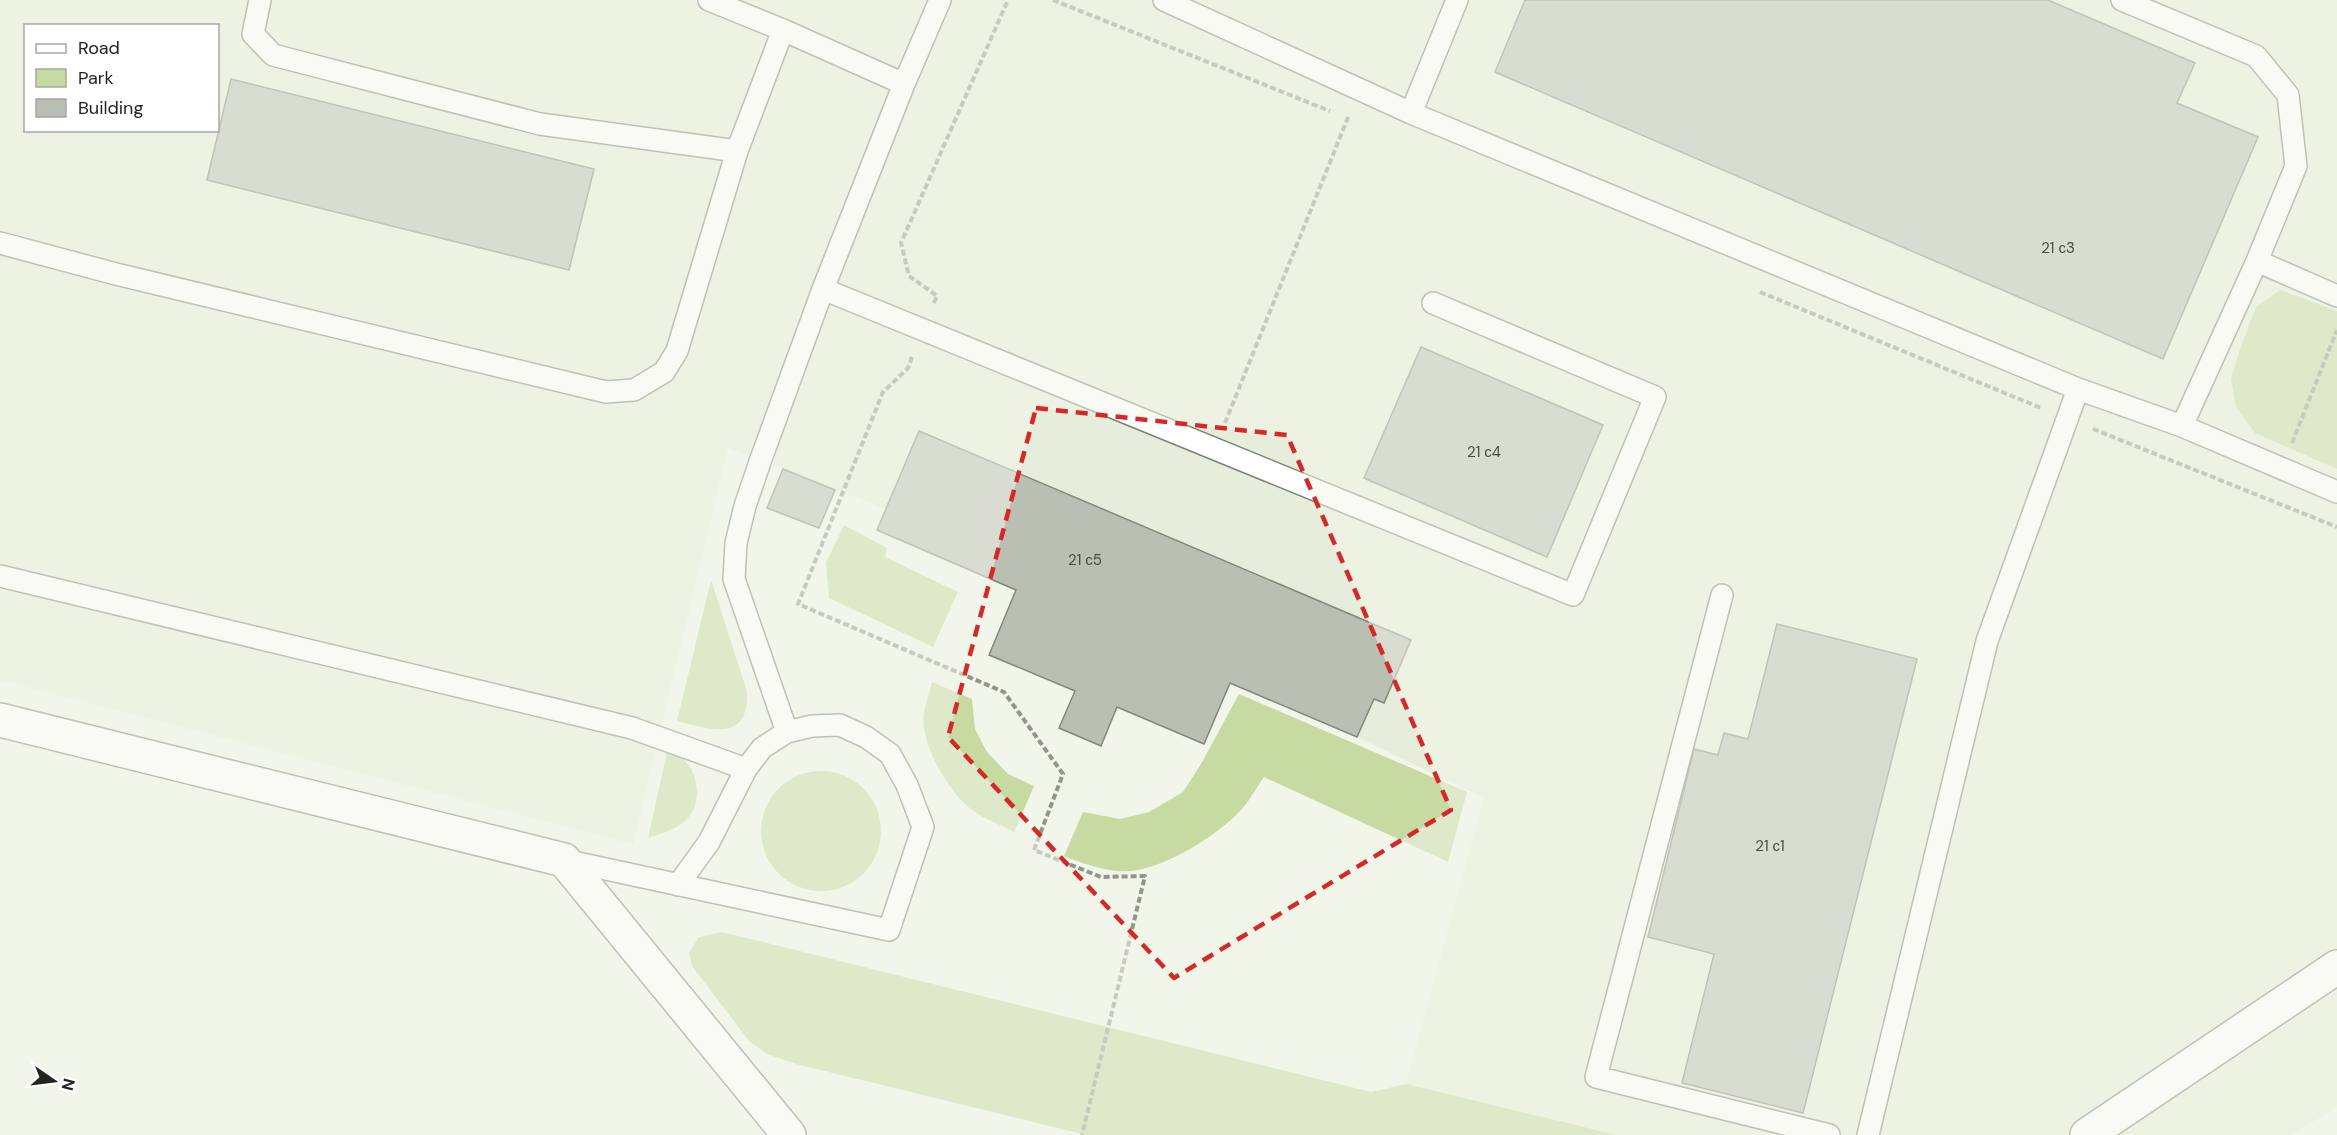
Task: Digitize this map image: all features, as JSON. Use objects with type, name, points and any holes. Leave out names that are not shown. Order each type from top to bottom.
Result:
[{"type":"street","points":[[0,720],[564,860],[789,1135]]},
{"type":"street","points":[[2086,1135],[2337,967]]},
{"type":"lane","points":[[260,0],[253,34],[273,55],[540,124],[737,151]]},
{"type":"lane","points":[[709,0],[904,84]]},
{"type":"lane","points":[[787,732],[734,579],[736,543],[758,468],[823,289],[904,84],[940,0]]},
{"type":"lane","points":[[1164,0],[1411,113],[2078,388],[2182,426],[2337,492]]},
{"type":"lane","points":[[1411,113],[1457,0]]},
{"type":"lane","points":[[2122,0],[2256,56],[2288,94],[2296,166],[2257,261],[2182,426]]},
{"type":"lane","points":[[0,243],[116,274],[606,392],[634,390],[664,372],[677,351],[737,151],[783,30]]},
{"type":"lane","points":[[2257,261],[2337,296]]},
{"type":"lane","points":[[823,289],[1573,595],[1655,397],[1433,303]]},
{"type":"lane","points":[[1868,1135],[1987,641],[2078,388]]},
{"type":"lane","points":[[0,576],[632,728],[746,769]]},
{"type":"lane","points":[[1722,595],[1596,1077],[1829,1135]]},
{"type":"lane","points":[[564,860],[678,885],[889,930],[923,827],[907,785],[890,754],[866,736],[840,725],[812,726],[787,732],[762,748],[746,769],[709,842],[678,885]]},
{"type":"path","points":[[1008,0],[901,243],[909,276],[937,297],[908,368],[883,392],[798,604],[1004,692],[1063,774],[1034,850],[1101,877],[1145,876],[1082,1135]]},
{"type":"path","points":[[1215,449],[1359,90]]},
{"type":"path","points":[[2282,468],[2337,330]]},
{"type":"highlighted area","points":[[1036,408],[1287,435],[1451,810],[1174,978],[948,737]]},
{"type":"shaded area","points":[[0,0],[2337,0],[2337,1107],[2292,1135],[1617,1135],[1406,1084],[1484,798],[1357,737],[1231,683],[1204,744],[1117,707],[1101,746],[1059,728],[1075,691],[989,655],[1016,590],[877,530],[886,509],[728,448],[633,844],[0,680]]},
{"type":"green space","points":[[2280,290],[2337,311],[2337,469],[2255,433],[2236,407],[2231,379],[2240,349],[2256,307]]},
{"type":"green space","points":[[844,525],[887,548],[885,557],[958,592],[933,647],[829,598],[826,563]]},
{"type":"green space","points":[[711,580],[747,691],[746,708],[742,719],[735,726],[726,729],[677,721]]},
{"type":"green space","points":[[932,682],[972,699],[975,729],[987,752],[1008,774],[1034,786],[1014,832],[971,809],[942,775],[930,750],[924,725]]},
{"type":"green space","points":[[1239,694],[1467,792],[1448,862],[1264,777],[1230,821],[1190,849],[1160,864],[1131,871],[1114,871],[1064,856],[1083,812],[1120,819],[1149,812],[1183,792]]},
{"type":"green space","points":[[668,747],[682,757],[689,766],[696,783],[696,800],[694,809],[683,823],[648,838]]},
{"type":"green space","points":[[821,771],[844,776],[863,789],[876,808],[881,831],[876,854],[863,873],[844,886],[821,891],[798,886],[779,873],[766,854],[761,831],[766,808],[779,789],[798,776]]},
{"type":"green space","points":[[722,932],[1371,1092],[1406,1084],[1617,1135],[1086,1135],[796,1064],[767,1054],[749,1041],[692,966],[689,953],[699,937]]},
{"type":"building","points":[[1525,0],[2048,0],[2195,63],[2177,103],[2258,137],[2163,359],[1495,72]]},
{"type":"building","points":[[231,79],[594,169],[569,270],[207,180]]},
{"type":"building","points":[[1421,347],[1603,425],[1547,557],[1364,478]]},
{"type":"building","points":[[919,431],[1411,640],[1384,703],[1374,699],[1357,737],[1230,683],[1204,744],[1117,707],[1101,746],[1059,728],[1075,691],[989,655],[1016,590],[877,530]]},
{"type":"building","points":[[783,469],[835,490],[819,528],[767,508]]},
{"type":"building","points":[[1777,624],[1917,659],[1803,1113],[1682,1083],[1714,954],[1648,937],[1694,749],[1718,755],[1724,733],[1748,739]]}]
